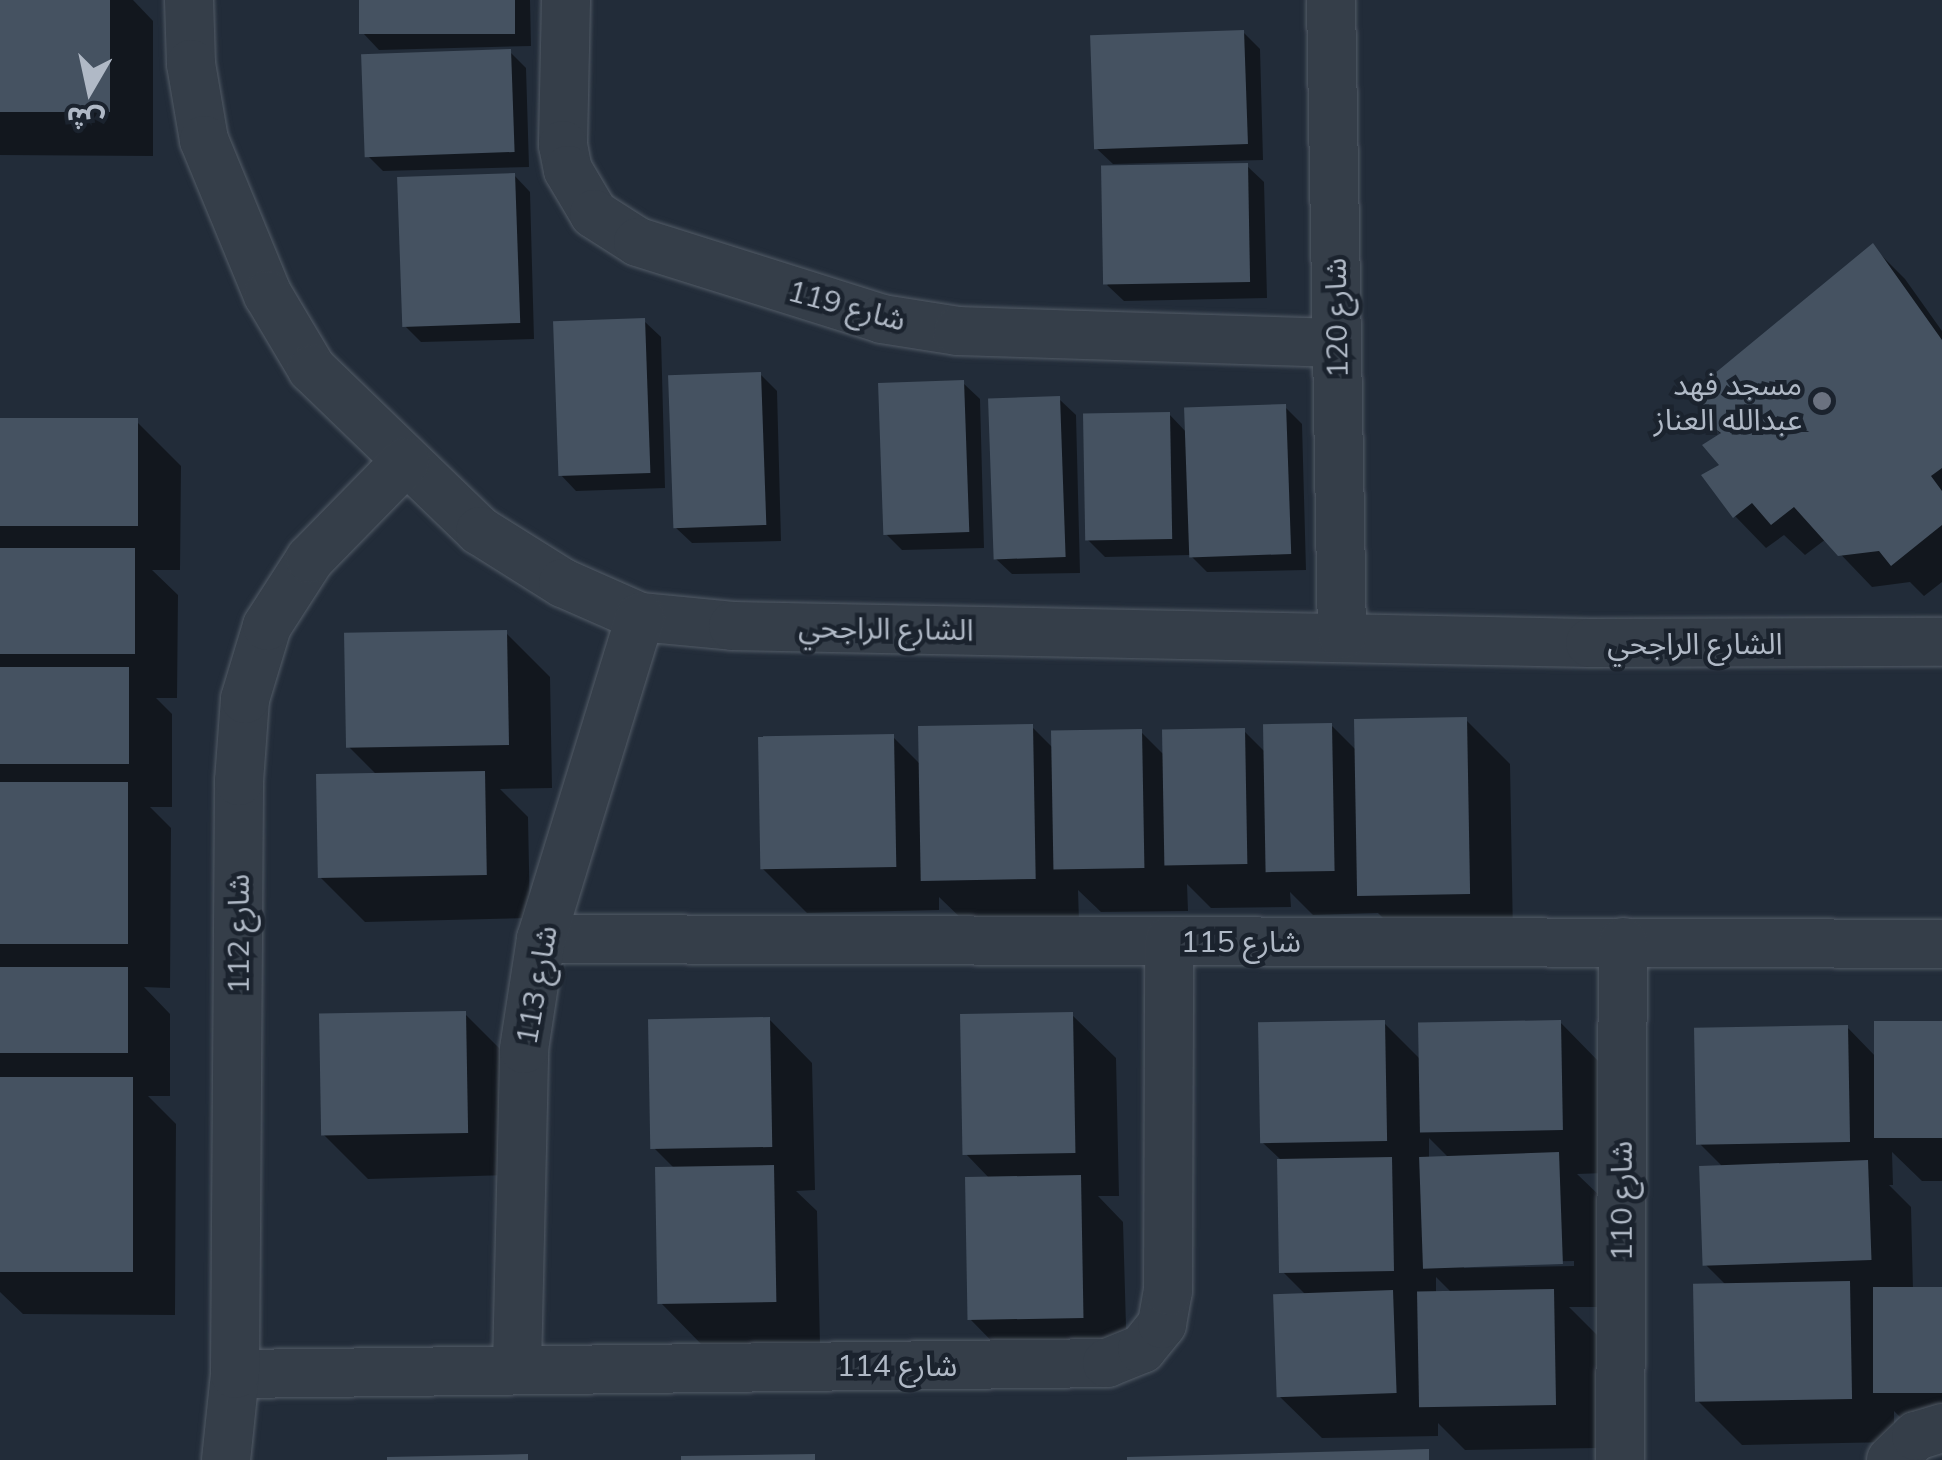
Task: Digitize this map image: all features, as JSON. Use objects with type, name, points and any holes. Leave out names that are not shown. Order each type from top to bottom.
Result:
[{"type":"street","name":"الشارع الراجحي","points":[[189,0],[191,64],[204,140],[268,295],[312,369],[480,530],[520,558],[640,616],[733,626],[1342,635],[1590,644],[1942,642]]},
{"type":"street","name":"شارع 119","points":[[566,0],[564,145],[568,170],[594,214],[638,242],[882,319],[958,331],[1337,343]]},
{"type":"street","name":"شارع 120","points":[[1331,0],[1342,635]]},
{"type":"street","name":"شارع 112","points":[[226,1460],[235,1374],[239,781],[245,700],[266,626],[310,558],[406,462]]},
{"type":"street","name":"شارع 113","points":[[517,1368],[524,1050],[541,940],[640,616]]},
{"type":"street","name":"شارع 115","points":[[541,940],[1942,944]]},
{"type":"street","name":"114 شارع","points":[[235,1374],[1107,1363],[1142,1349],[1162,1324],[1168,1291],[1169,941]]},
{"type":"street","name":"شارع 110","points":[[1620,1460],[1623,942]]},
{"type":"street","points":[[1891,1460],[1916,1436],[1942,1428]]},
{"type":"building","points":[[0,0],[110,0],[110,112],[0,112]]},
{"type":"building","points":[[359,0],[515,0],[515,34],[359,34]]},
{"type":"building","points":[[1244,30],[1248,144],[1094,149],[1090,35]]},
{"type":"building","points":[[511,49],[515,152],[365,157],[361,54]]},
{"type":"building","points":[[1248,163],[1250,282],[1103,285],[1101,166]]},
{"type":"building","points":[[515,173],[520,323],[402,327],[397,177]]},
{"type":"building","name":"مسجد فهد عبدالله العناز","points":[[1873,243],[1942,340],[1942,468],[1931,476],[1942,491],[1942,525],[1891,566],[1879,551],[1838,556],[1794,507],[1771,525],[1752,503],[1733,518],[1701,475],[1719,465],[1702,445],[1721,433],[1703,420],[1703,383]]},
{"type":"building","points":[[645,318],[650,473],[558,476],[553,321]]},
{"type":"building","points":[[761,372],[766,525],[673,528],[668,375]]},
{"type":"building","points":[[964,380],[969,532],[883,535],[878,383]]},
{"type":"building","points":[[1060,396],[1066,557],[994,559],[988,399]]},
{"type":"building","points":[[1286,404],[1291,554],[1189,557],[1184,408]]},
{"type":"building","points":[[1170,412],[1172,539],[1085,540],[1083,414]]},
{"type":"building","points":[[0,418],[138,418],[138,526],[0,526]]},
{"type":"building","points":[[0,548],[135,548],[135,654],[0,654]]},
{"type":"building","points":[[507,630],[509,745],[346,748],[344,633]]},
{"type":"building","points":[[0,667],[129,667],[129,764],[0,764]]},
{"type":"building","points":[[1467,717],[1470,894],[1357,896],[1354,719]]},
{"type":"building","points":[[1332,723],[1335,871],[1266,872],[1263,724]]},
{"type":"building","points":[[1033,724],[1036,879],[921,881],[918,726]]},
{"type":"building","points":[[1245,728],[1247,864],[1164,865],[1162,729]]},
{"type":"building","points":[[1142,729],[1144,868],[1053,870],[1051,731]]},
{"type":"building","points":[[894,734],[896,867],[760,869],[758,736]]},
{"type":"building","points":[[485,771],[487,875],[318,878],[316,774]]},
{"type":"building","points":[[0,782],[128,782],[128,944],[0,944]]},
{"type":"building","points":[[0,967],[128,967],[128,1053],[0,1053]]},
{"type":"building","points":[[466,1011],[468,1133],[321,1136],[319,1014]]},
{"type":"building","points":[[1073,1012],[1075,1153],[962,1155],[960,1014]]},
{"type":"building","points":[[770,1017],[772,1147],[650,1149],[648,1019]]},
{"type":"building","points":[[1385,1020],[1387,1141],[1260,1143],[1258,1022]]},
{"type":"building","points":[[1561,1020],[1563,1130],[1420,1132],[1418,1022]]},
{"type":"building","points":[[1874,1021],[1942,1021],[1942,1138],[1874,1138]]},
{"type":"building","points":[[1848,1025],[1850,1142],[1696,1145],[1694,1028]]},
{"type":"building","points":[[0,1077],[133,1077],[133,1272],[0,1272]]},
{"type":"building","points":[[1559,1152],[1563,1264],[1423,1269],[1419,1157]]},
{"type":"building","points":[[1392,1157],[1394,1271],[1279,1273],[1277,1159]]},
{"type":"building","points":[[1868,1160],[1871,1260],[1703,1266],[1699,1166]]},
{"type":"building","points":[[774,1165],[776,1302],[657,1304],[655,1167]]},
{"type":"building","points":[[1081,1175],[1083,1318],[968,1320],[965,1177]]},
{"type":"building","points":[[1850,1281],[1852,1399],[1695,1402],[1693,1284]]},
{"type":"building","points":[[1873,1287],[1942,1287],[1942,1393],[1873,1393]]},
{"type":"building","points":[[1554,1289],[1556,1405],[1419,1407],[1417,1291]]},
{"type":"building","points":[[1393,1290],[1397,1393],[1277,1397],[1273,1294]]},
{"type":"building","points":[[1429,1449],[1429,1460],[1127,1460],[1127,1457]]},
{"type":"building","points":[[528,1454],[528,1460],[387,1460],[387,1457]]},
{"type":"building","points":[[815,1454],[815,1460],[681,1460],[681,1456]]},
{"type":"place","name":"مسجد فهد عبدالله العناز","points":[[1822,401]]}]
